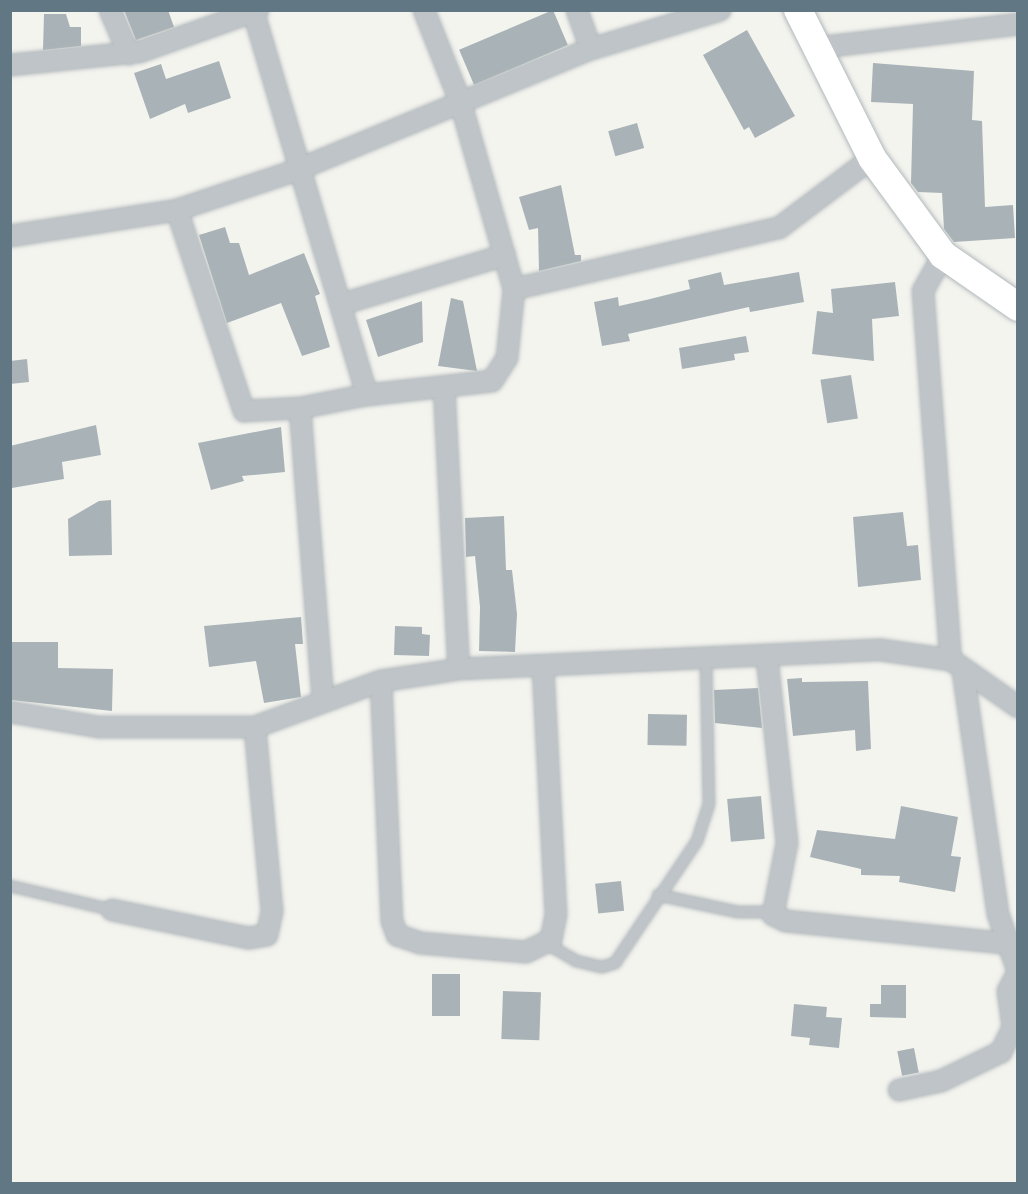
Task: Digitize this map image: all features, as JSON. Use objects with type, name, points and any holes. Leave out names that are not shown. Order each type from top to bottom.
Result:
[{"type":"street","points":[[110,10],[129,54]]},
{"type":"street","points":[[177,210],[240,407],[251,413],[300,408],[367,395],[492,381],[503,369],[514,289],[460,101],[423,10]]},
{"type":"street","points":[[578,10],[591,49]]},
{"type":"street","points":[[10,236],[177,210],[297,170],[591,49],[720,10]]},
{"type":"street","points":[[798,10],[872,158],[943,255],[1017,307]]},
{"type":"street","points":[[10,66],[129,54],[255,11],[297,170],[342,304],[367,395]]},
{"type":"street","points":[[815,48],[1017,24]]},
{"type":"street","points":[[514,289],[779,228],[872,158]]},
{"type":"street","points":[[342,304],[505,255]]},
{"type":"street","points":[[899,1090],[962,1074],[1001,1052],[1013,1027],[1008,991],[1017,972],[1005,943],[957,666],[923,291],[943,255]]},
{"type":"street","points":[[444,387],[459,669]]},
{"type":"street","points":[[300,408],[323,701]]},
{"type":"street","points":[[10,712],[99,728],[255,727],[381,681],[459,669],[543,667],[643,657],[767,658],[881,650],[957,666],[1017,707]]},
{"type":"street","points":[[767,658],[787,843],[770,912],[786,921],[1005,943]]},
{"type":"street","points":[[381,681],[392,921],[397,934],[420,943],[526,952],[547,944],[558,882],[543,667]]},
{"type":"street","points":[[112,909],[249,938],[267,934],[272,910],[255,727]]},
{"type":"lane","points":[[547,944],[570,959],[611,965],[697,841],[709,804],[706,658]]},
{"type":"lane","points":[[10,886],[112,909]]},
{"type":"lane","points":[[658,895],[737,912],[770,912]]},
{"type":"building","points":[[124,10],[168,10],[174,27],[136,40]]},
{"type":"building","points":[[553,10],[568,45],[474,85],[459,50]]},
{"type":"building","points":[[44,14],[66,14],[70,27],[81,27],[81,46],[43,50]]},
{"type":"building","points":[[747,30],[795,116],[755,138],[749,127],[744,130],[703,55]]},
{"type":"building","points":[[219,61],[231,98],[188,113],[185,104],[150,119],[134,73],[161,64],[166,79]]},
{"type":"building","points":[[873,63],[974,71],[972,120],[982,121],[985,207],[1013,205],[1015,238],[954,242],[944,229],[942,193],[918,192],[911,183],[913,104],[871,102]]},
{"type":"building","points":[[637,123],[644,148],[615,156],[608,131]]},
{"type":"building","points":[[561,185],[575,255],[581,255],[581,261],[539,271],[538,228],[529,230],[519,197]]},
{"type":"building","points":[[225,227],[230,243],[239,243],[249,275],[304,253],[320,294],[315,296],[330,347],[302,356],[281,303],[227,323],[199,235]]},
{"type":"building","points":[[721,272],[724,285],[799,272],[804,302],[750,312],[749,307],[628,334],[630,341],[602,346],[594,302],[618,297],[619,306],[646,300],[690,289],[688,280]]},
{"type":"building","points":[[895,282],[899,316],[872,319],[874,361],[812,354],[817,311],[833,313],[831,289]]},
{"type":"building","points":[[451,298],[463,301],[477,371],[438,366]]},
{"type":"building","points":[[422,301],[423,342],[378,357],[366,320]]},
{"type":"building","points":[[746,336],[749,352],[734,354],[735,360],[682,369],[679,348]]},
{"type":"building","points":[[27,359],[29,382],[10,384],[10,361]]},
{"type":"building","points":[[851,375],[858,418],[827,423],[820,380]]},
{"type":"building","points":[[96,425],[101,455],[62,462],[64,479],[12,488],[10,446]]},
{"type":"building","points":[[281,427],[285,472],[242,476],[244,481],[211,490],[198,443]]},
{"type":"building","points":[[111,500],[112,555],[69,556],[68,519],[99,501]]},
{"type":"building","points":[[903,512],[907,546],[918,545],[921,580],[858,587],[853,517]]},
{"type":"building","points":[[504,516],[506,570],[512,570],[517,614],[515,652],[479,651],[480,607],[475,556],[466,557],[465,518]]},
{"type":"building","points":[[301,617],[303,644],[295,644],[301,697],[264,703],[256,661],[209,667],[204,626]]},
{"type":"building","points":[[395,626],[422,627],[422,634],[430,635],[429,656],[394,655]]},
{"type":"building","points":[[12,642],[58,642],[58,668],[113,669],[112,711],[11,700]]},
{"type":"building","points":[[802,678],[802,682],[868,681],[871,749],[856,751],[855,730],[793,736],[787,679]]},
{"type":"building","points":[[758,688],[762,728],[715,723],[714,690]]},
{"type":"building","points":[[648,714],[687,715],[686,746],[647,745]]},
{"type":"building","points":[[761,796],[765,839],[731,842],[727,799]]},
{"type":"building","points":[[901,806],[958,817],[951,856],[961,857],[955,892],[899,882],[900,876],[861,875],[861,869],[810,857],[817,830],[895,839]]},
{"type":"building","points":[[621,881],[624,911],[598,914],[595,884]]},
{"type":"building","points":[[432,974],[460,974],[460,1016],[432,1016]]},
{"type":"building","points":[[881,985],[906,985],[906,1018],[870,1017],[870,1004],[881,1004]]},
{"type":"building","points":[[503,991],[541,992],[539,1040],[501,1039]]},
{"type":"building","points":[[794,1004],[827,1007],[826,1017],[842,1018],[839,1048],[809,1045],[810,1038],[791,1036]]},
{"type":"building","points":[[914,1048],[919,1073],[902,1076],[897,1051]]}]
